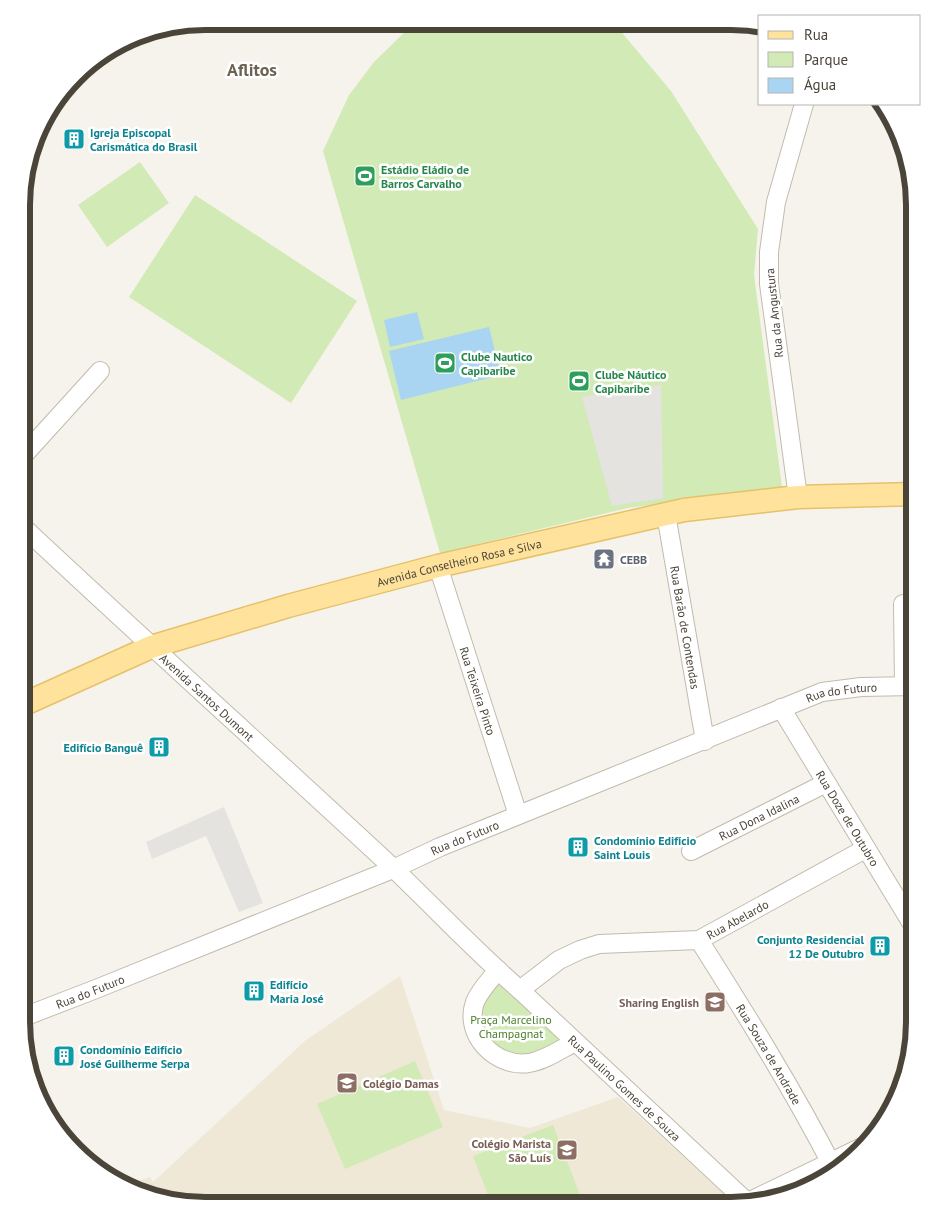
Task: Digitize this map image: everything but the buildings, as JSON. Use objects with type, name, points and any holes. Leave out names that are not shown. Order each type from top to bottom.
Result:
[{"type":"main road","name":"Avenida Conselheiro Rosa e Silva","points":[[30,700],[151,647],[288,606],[438,566],[684,510],[798,497],[906,494]]},
{"type":"street","name":"Rua da Angustura","points":[[798,497],[769,284],[768,252],[776,202],[804,105]]},
{"type":"street","points":[[30,448],[100,370]]},
{"type":"street","name":"Rua Barão de Contendas","points":[[666,514],[705,740]]},
{"type":"street","name":"Avenida Santos Dumont","points":[[30,534],[393,869]]},
{"type":"street","name":"Rua Teixeira Pinto","points":[[438,566],[518,816]]},
{"type":"street","points":[[903,604],[906,644]]},
{"type":"street","name":"Rua do Futuro","points":[[30,1014],[393,869],[440,847],[822,692],[840,689],[906,685]]},
{"type":"street","name":"Rua Doze de Outubro","points":[[781,708],[906,914]]},
{"type":"street","name":"Rua Dona Idalina","points":[[691,851],[826,783]]},
{"type":"street","name":"Rua Abelardo","points":[[520,990],[559,960],[598,944],[699,940],[866,849]]},
{"type":"street","name":"Rua Paulino Gomes de Souza","points":[[393,869],[498,970],[742,1197]]},
{"type":"street","name":"Rua Souza de Andrade","points":[[699,940],[762,1039],[812,1124],[832,1164]]},
{"type":"street","points":[[498,970],[480,992],[475,1002],[473,1014],[476,1034],[482,1044],[492,1054],[518,1064],[528,1063],[537,1061],[575,1042]]},
{"type":"street","points":[[768,1193],[824,1170]]},
{"type":"shaded area","points":[[661,385],[663,498],[612,506],[582,397]]},
{"type":"shaded area","points":[[224,807],[263,903],[239,912],[206,836],[152,859],[146,842]]},
{"type":"shaded area","name":"Colégio Damas","points":[[400,976],[444,1110],[530,1128],[618,1097],[727,1197],[194,1197],[171,1194],[134,1182],[150,1177],[153,1182],[306,1040]]},
{"type":"green space","name":"Clube Náutico Capibaribe","points":[[407,30],[620,30],[671,91],[758,229],[754,275],[782,487],[628,508],[440,553],[323,151],[349,95],[374,62]]},
{"type":"green space","points":[[140,162],[169,203],[107,247],[78,205]]},
{"type":"green space","points":[[195,195],[357,301],[291,403],[129,297]]},
{"type":"green space","name":"Praça Marcelino Champagnat","points":[[502,982],[561,1039],[559,1042],[530,1055],[510,1054],[488,1043],[482,1025],[482,1006],[495,983]]},
{"type":"green space","points":[[415,1061],[443,1127],[345,1169],[317,1104]]},
{"type":"green space","points":[[553,1125],[581,1197],[489,1197],[473,1156]]},
{"type":"water","points":[[417,312],[424,339],[390,347],[384,320]]},
{"type":"water","name":"Clube Nautico Capibaribe","points":[[489,327],[501,375],[401,400],[389,351]]},
{"type":"place","name":"Igreja Episcopal Carismática do Brasil","points":[[74,139]]},
{"type":"place","name":"Estádio Eládio de Barros Carvalho","points":[[365,176]]},
{"type":"place","name":"Clube Nautico Capibaribe","points":[[445,363]]},
{"type":"place","name":"Clube Náutico Capibaribe","points":[[579,381]]},
{"type":"place","name":"CEBB","points":[[604,559]]},
{"type":"place","name":"Edifício Banguê","points":[[159,747]]},
{"type":"place","name":"Condomínio Edifício Saint Louis","points":[[578,847]]},
{"type":"place","name":"Conjunto Residencial 12 De Outubro","points":[[880,946]]},
{"type":"place","name":"Edifício Maria José","points":[[254,991]]},
{"type":"place","name":"Sharing English","points":[[715,1002]]},
{"type":"place","name":"Condomínio Edifício José Guilherme Serpa","points":[[64,1056]]},
{"type":"place","name":"Colégio Damas","points":[[347,1083]]},
{"type":"place","name":"Colégio Marista São Luís","points":[[567,1150]]},
{"type":"district","name":"Aflitos","points":[[252,69]]}]
